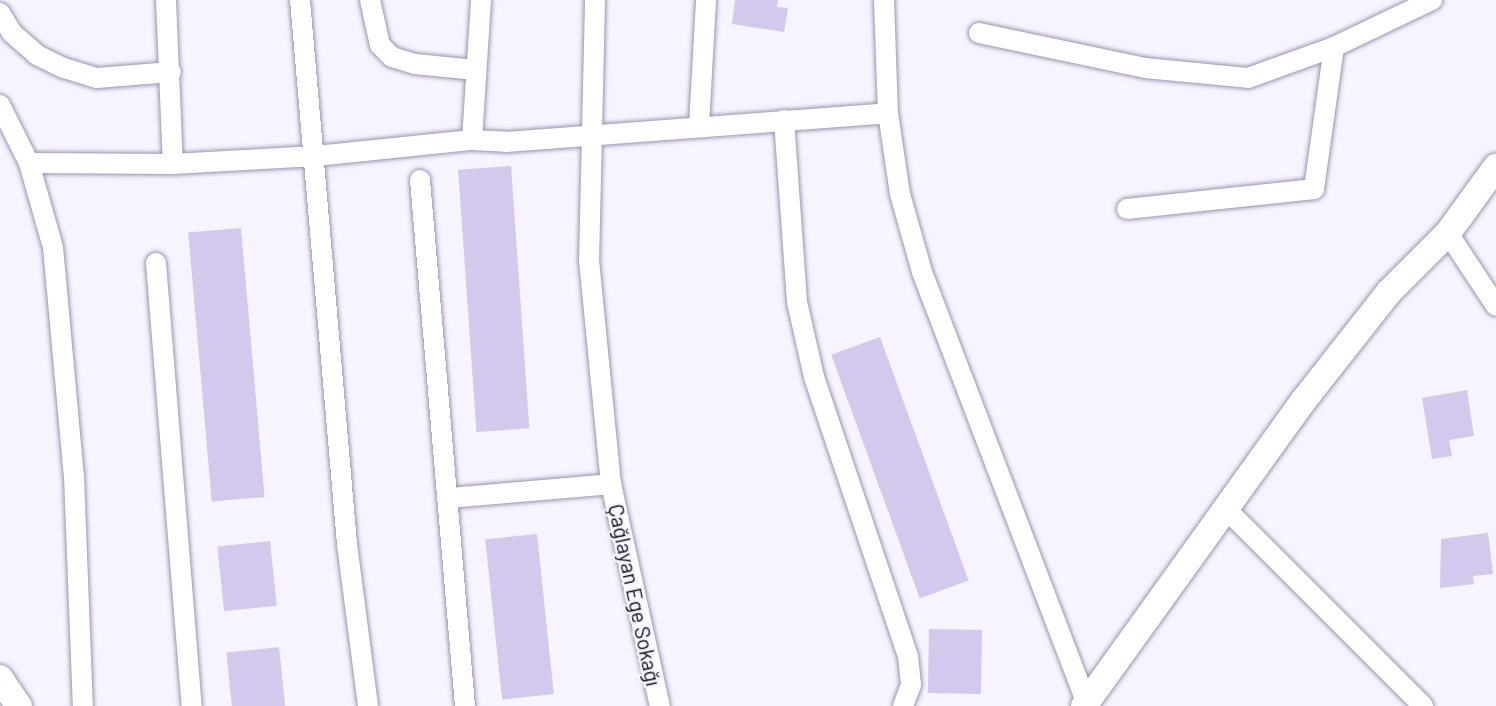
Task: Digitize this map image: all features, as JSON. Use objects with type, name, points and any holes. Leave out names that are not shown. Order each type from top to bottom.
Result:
[{"type":"street","points":[[166,0],[171,72],[172,164]]},
{"type":"street","points":[[300,0],[316,156],[347,544],[368,706]]},
{"type":"street","points":[[370,0],[380,45],[392,57],[415,64],[476,70]]},
{"type":"street","points":[[472,140],[481,0]]},
{"type":"street","name":"Çağlayan Ege Sokağı","points":[[595,0],[589,134],[589,260],[611,484],[660,706]]},
{"type":"street","points":[[699,126],[706,0]]},
{"type":"street","points":[[884,0],[888,113],[900,194],[935,315],[1086,705]]},
{"type":"street","points":[[979,33],[1145,68],[1248,78],[1334,47],[1432,0]]},
{"type":"street","points":[[0,13],[12,33],[37,56],[64,68],[97,78],[171,72]]},
{"type":"street","points":[[1127,208],[1314,189],[1334,47]]},
{"type":"street","points":[[0,105],[29,163],[54,258],[74,476],[83,706]]},
{"type":"street","points":[[29,163],[172,164],[316,156],[472,140],[506,142],[888,113]]},
{"type":"street","points":[[784,120],[796,302],[814,376],[908,656],[911,685],[903,706]]},
{"type":"street","points":[[1086,705],[1226,508],[1389,292],[1448,233],[1496,167]]},
{"type":"street","points":[[420,180],[465,706]]},
{"type":"street","points":[[1448,233],[1496,306]]},
{"type":"street","points":[[156,263],[192,706]]},
{"type":"street","points":[[449,498],[611,484]]},
{"type":"street","points":[[1226,508],[1423,706]]},
{"type":"street","points":[[0,678],[19,706]]},
{"type":"building","points":[[735,0],[778,0],[777,7],[788,8],[784,32],[732,24]]},
{"type":"building","points":[[511,166],[529,428],[476,432],[458,170]]},
{"type":"building","points":[[241,228],[265,497],[212,502],[188,233]]},
{"type":"building","points":[[880,337],[969,580],[920,598],[831,355]]},
{"type":"building","points":[[1467,390],[1474,436],[1449,440],[1452,456],[1432,459],[1422,398]]},
{"type":"building","points":[[1488,533],[1493,574],[1473,576],[1474,584],[1440,588],[1441,539]]},
{"type":"building","points":[[537,534],[554,694],[502,700],[485,539]]},
{"type":"building","points":[[270,541],[277,606],[224,611],[217,547]]},
{"type":"building","points":[[929,629],[982,630],[981,694],[928,693]]},
{"type":"building","points":[[279,647],[285,706],[232,706],[226,653]]}]
